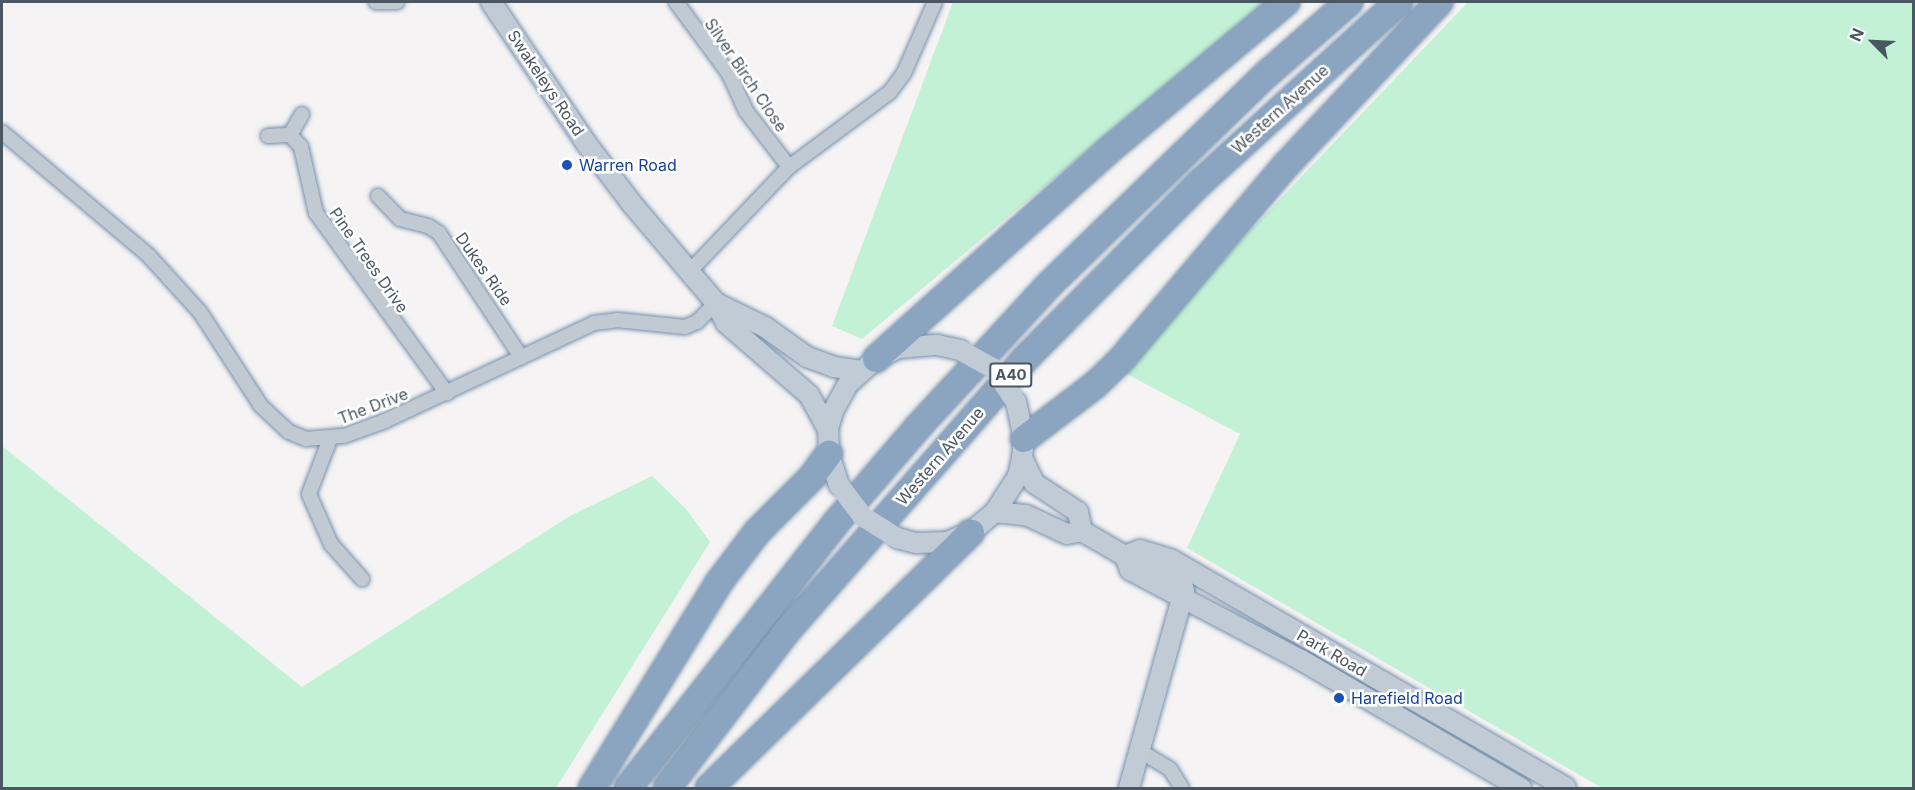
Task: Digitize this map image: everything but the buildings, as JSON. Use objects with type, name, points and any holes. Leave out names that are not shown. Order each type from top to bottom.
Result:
[{"type":"highway","points":[[869,365],[1091,166],[1286,2]]},
{"type":"highway","name":"Western Avenue","points":[[628,789],[834,525],[925,419],[1049,285],[1268,73],[1349,2]]},
{"type":"highway","name":"Western Avenue","points":[[667,789],[787,632],[1024,360],[1202,181],[1399,2]]},
{"type":"highway","points":[[1023,448],[1121,360],[1278,173],[1439,2]]},
{"type":"highway","points":[[592,789],[720,581],[757,532],[812,477],[829,441]]},
{"type":"highway","points":[[709,789],[971,532]]},
{"type":"main road","name":"Swakeleys Road","points":[[491,2],[598,159],[716,303],[726,323],[747,343],[792,376],[809,395],[829,441]]},
{"type":"main road","name":"Swakeleys Road","points":[[716,303],[765,327],[807,357],[834,367],[869,365]]},
{"type":"main road","points":[[1023,448],[1018,476],[994,512],[971,532],[932,544],[897,538],[862,516],[839,485],[829,441],[840,397],[869,365],[916,345],[960,350],[993,369],[1016,402],[1023,448],[1034,483],[1078,512],[1082,531]]},
{"type":"main road","name":"Park Road","points":[[994,512],[1026,515],[1067,534],[1082,531],[1125,556],[1130,570],[1301,660],[1521,789]]},
{"type":"main road","name":"Park Road","points":[[1125,556],[1140,550],[1170,559],[1566,789]]},
{"type":"main road","points":[[1129,789],[1183,597],[1182,584],[1147,561],[1145,553]]},
{"type":"street","points":[[376,2],[397,2]]},
{"type":"street","name":"Silver Birch Close","points":[[676,2],[729,74],[747,111],[789,167]]},
{"type":"street","points":[[689,272],[789,167],[890,92],[904,73],[936,2]]},
{"type":"street","points":[[268,136],[290,135],[302,114]]},
{"type":"street","name":"The Drive","points":[[2,132],[113,223],[185,291],[253,396],[273,418],[297,436],[330,439],[385,421],[578,329],[606,320],[685,327],[697,322],[716,303]]},
{"type":"street","name":"Pine Trees Drive","points":[[290,135],[304,156],[309,195],[315,213],[447,393]]},
{"type":"street","name":"Dukes Ride","points":[[378,196],[400,219],[428,226],[439,233],[521,357]]},
{"type":"street","points":[[330,439],[309,494],[331,544],[362,579]]},
{"type":"street","points":[[1140,751],[1170,770],[1182,789]]},
{"type":"green space","points":[[953,2],[1265,2],[862,339],[832,326]]},
{"type":"green space","points":[[1468,2],[1913,2],[1913,788],[1602,788],[1187,548],[1240,434],[1123,372],[1245,236]]},
{"type":"green space","points":[[2,446],[302,687],[570,516],[652,476],[686,509],[710,542],[556,788],[2,788]]},
{"type":"place","name":"Warren Road","points":[[567,165]]},
{"type":"place","name":"Harefield Road","points":[[1339,698]]}]
